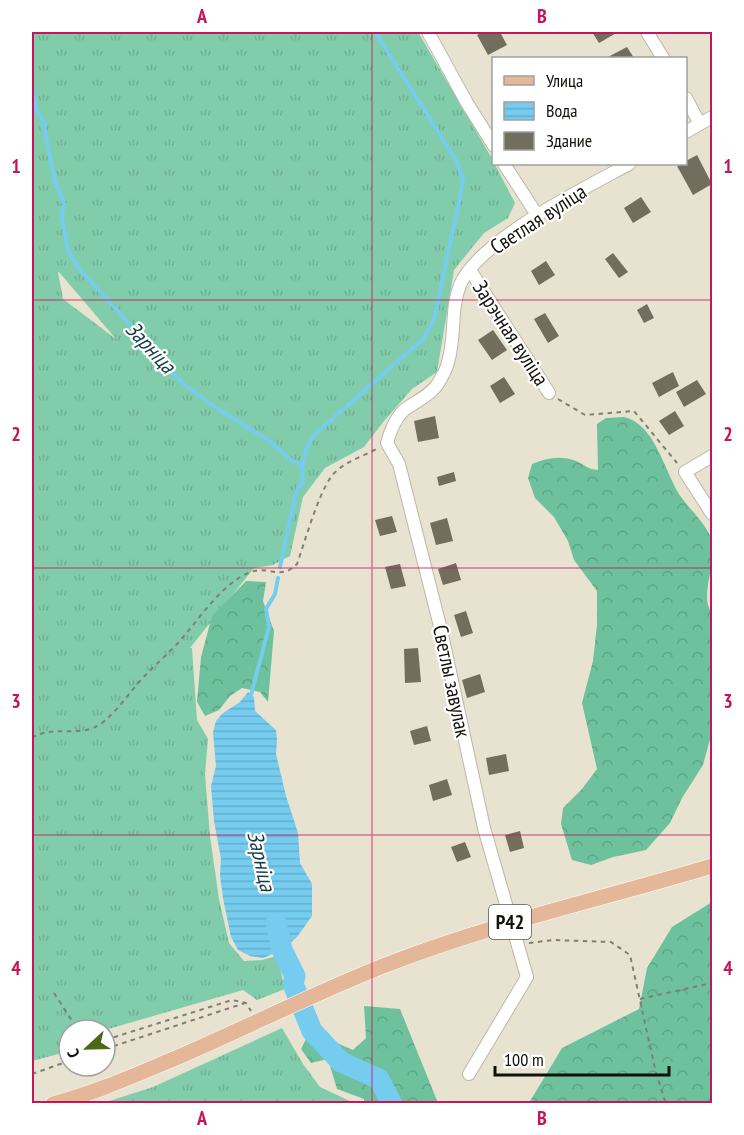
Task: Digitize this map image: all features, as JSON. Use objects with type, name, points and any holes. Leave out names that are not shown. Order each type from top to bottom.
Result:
[{"type":"main road","name":"Р42","points":[[52,1104],[122,1081],[392,963],[509,915],[712,866]]},
{"type":"street","points":[[428,32],[492,143]]},
{"type":"street","points":[[647,32],[662,57]]},
{"type":"street","points":[[687,100],[700,124]]},
{"type":"street","points":[[687,131],[712,117]]},
{"type":"street","points":[[505,165],[537,215]]},
{"type":"street","name":"Светлая вуліца","points":[[387,443],[390,432],[402,412],[437,386],[448,362],[454,305],[461,283],[470,270],[490,248],[537,215],[627,165]]},
{"type":"street","name":"Зарэчная вуліца","points":[[470,270],[549,393]]},
{"type":"street","name":"Светлы завулак","points":[[387,443],[399,464],[441,630],[484,828],[527,977],[469,1074]]},
{"type":"street","points":[[712,456],[685,472],[712,514]]},
{"type":"path","name":"Зарэчная вуліца","points":[[549,393],[585,415],[634,411],[685,472]]},
{"type":"path","points":[[32,738],[38,734],[56,730],[76,732],[99,725],[175,648],[207,608],[238,579],[255,570],[282,572],[291,570],[297,564],[322,494],[331,476],[348,463],[387,443]]},
{"type":"path","points":[[517,938],[525,943],[553,940],[611,942],[630,955],[656,1073],[666,1104]]},
{"type":"path","points":[[640,999],[712,983]]},
{"type":"path","points":[[54,993],[70,1018]]},
{"type":"path","points":[[117,1036],[232,1000],[246,1003],[257,1021]]},
{"type":"path","points":[[117,1045],[246,1003]]},
{"type":"path","points":[[32,1074],[57,1065]]},
{"type":"green space","points":[[32,32],[418,32],[490,155],[492,165],[495,165],[515,203],[508,218],[484,233],[454,270],[437,372],[412,389],[364,447],[325,468],[303,497],[290,556],[273,565],[254,568],[190,648],[192,648],[197,720],[208,739],[205,774],[210,836],[219,899],[229,943],[244,961],[277,956],[285,989],[257,1000],[243,990],[117,1027],[117,1018],[57,1018],[57,1054],[32,1061]],"holes":[[[58,272],[116,339],[63,299]]]},
{"type":"green space","points":[[624,417],[635,421],[651,438],[679,494],[711,537],[712,557],[707,598],[712,615],[712,732],[703,765],[682,798],[670,823],[646,850],[613,857],[591,865],[572,860],[561,824],[563,808],[582,789],[597,769],[582,703],[593,661],[597,625],[597,591],[574,560],[568,541],[554,517],[535,498],[528,478],[532,464],[554,458],[570,459],[598,470],[597,424],[606,418]]},
{"type":"green space","points":[[246,581],[266,582],[263,601],[274,631],[268,702],[260,692],[242,688],[230,696],[219,710],[205,716],[197,702],[201,657],[212,616]]},
{"type":"green space","points":[[712,902],[712,1103],[529,1103],[562,1048],[639,1009],[647,968],[672,927]]},
{"type":"green space","points":[[364,1006],[400,1009],[438,1103],[364,1103],[364,1099],[337,1089],[328,1059],[311,1063],[301,1049],[307,1037],[323,1037],[353,1050],[366,1038]]},
{"type":"green space","points":[[282,1028],[303,1064],[320,1087],[354,1103],[103,1103],[153,1087]]},
{"type":"water","points":[[248,692],[254,697],[255,711],[276,730],[276,754],[298,833],[300,863],[312,884],[312,916],[297,937],[282,950],[263,958],[250,956],[238,950],[231,937],[223,898],[220,875],[221,859],[211,786],[216,766],[213,732],[216,721],[223,713],[240,702]]},
{"type":"building","points":[[483,32],[500,32],[507,45],[488,55],[477,35]]},
{"type":"building","points":[[592,32],[618,32],[599,43]]},
{"type":"building","points":[[627,47],[633,57],[608,57]]},
{"type":"building","points":[[697,155],[712,184],[693,195],[677,166],[687,165],[687,160]]},
{"type":"building","points":[[641,197],[651,212],[633,223],[624,208]]},
{"type":"building","points":[[613,253],[628,272],[619,278],[605,259]]},
{"type":"building","points":[[546,261],[555,275],[539,285],[531,271]]},
{"type":"building","points":[[647,304],[654,318],[644,323],[637,310]]},
{"type":"building","points":[[545,313],[559,336],[548,343],[534,319]]},
{"type":"building","points":[[493,330],[507,350],[492,360],[478,340]]},
{"type":"building","points":[[673,372],[679,386],[659,397],[652,383]]},
{"type":"building","points":[[504,377],[515,394],[500,403],[490,386]]},
{"type":"building","points":[[697,380],[706,394],[684,407],[676,392]]},
{"type":"building","points":[[675,411],[684,426],[669,435],[659,421]]},
{"type":"building","points":[[435,416],[439,438],[418,442],[414,421]]},
{"type":"building","points":[[454,472],[456,481],[439,486],[437,477]]},
{"type":"building","points":[[392,516],[397,532],[380,536],[375,520]]},
{"type":"building","points":[[447,518],[453,541],[436,545],[430,523]]},
{"type":"building","points":[[456,563],[461,580],[443,585],[438,569]]},
{"type":"building","points":[[400,564],[406,586],[391,589],[385,567]]},
{"type":"building","points":[[466,611],[473,633],[461,637],[454,615]]},
{"type":"building","points":[[418,648],[421,682],[405,683],[404,649]]},
{"type":"building","points":[[480,674],[485,692],[467,698],[462,680]]},
{"type":"building","points":[[427,726],[431,741],[414,745],[410,731]]},
{"type":"building","points":[[506,754],[509,771],[489,775],[486,758]]},
{"type":"building","points":[[447,779],[452,795],[433,801],[429,785]]},
{"type":"building","points":[[520,831],[524,848],[510,852],[505,835]]},
{"type":"building","points":[[465,842],[471,857],[457,862],[451,847]]},
{"type":"waterway","points":[[303,465],[306,449],[314,435],[423,339],[434,320],[463,179],[456,160],[375,32]]},
{"type":"waterway","name":"Зарніца","points":[[32,86],[36,110],[43,121],[55,181],[64,204],[62,218],[68,251],[80,270],[186,386],[271,442],[291,460],[302,465],[303,482],[295,497],[280,567]]},
{"type":"waterway","name":"Зарніца","points":[[251,695],[269,627],[266,609],[275,594],[278,578]]},
{"type":"waterway","name":"Зарніца","points":[[276,923],[282,950],[295,976],[293,984],[312,1031],[341,1062],[379,1079],[392,1104]]}]
